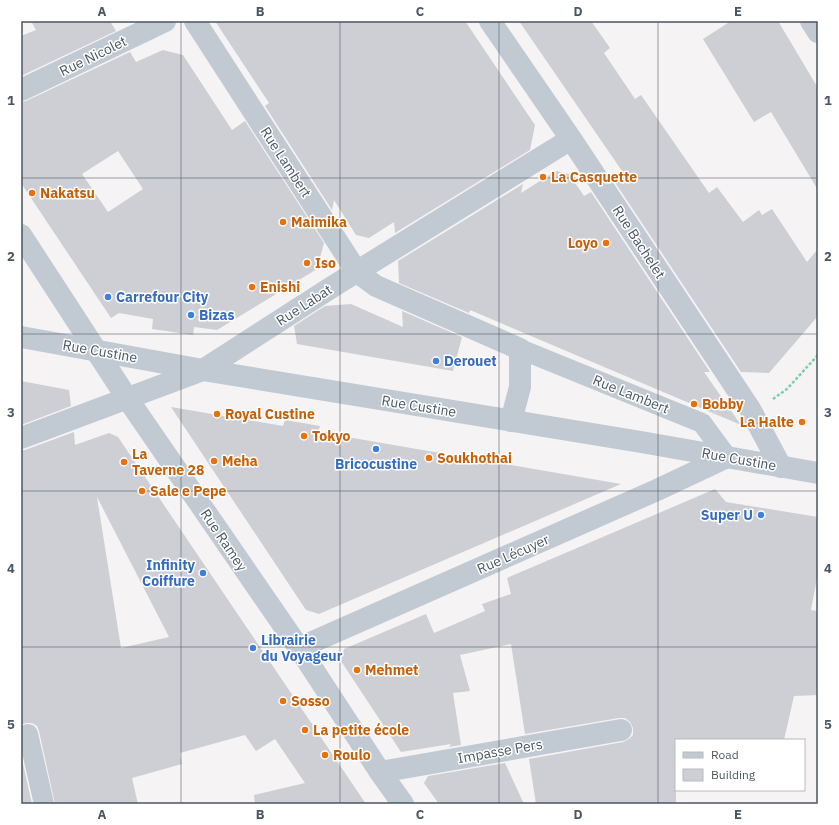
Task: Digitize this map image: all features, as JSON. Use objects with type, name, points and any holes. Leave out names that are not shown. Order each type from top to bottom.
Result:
[{"type":"street","name":"Rue Nicolet","points":[[21,90],[165,21]]},
{"type":"street","name":"Rue Lambert","points":[[195,21],[357,272],[376,286],[520,349],[702,423],[727,457]]},
{"type":"street","name":"Rue Bachelet","points":[[490,21],[571,139],[750,409],[781,467]]},
{"type":"street","points":[[811,21],[818,32]]},
{"type":"street","name":"Rue Labat","points":[[21,438],[204,370],[357,272],[571,139]]},
{"type":"street","name":"Rue Ramey","points":[[21,235],[126,398],[299,648],[380,772],[403,804]]},
{"type":"street","name":"Rue Custine","points":[[21,337],[96,351],[134,356],[204,370],[781,467],[790,467],[818,473]]},
{"type":"street","points":[[511,421],[520,388],[520,349]]},
{"type":"street","name":"Rue Lécuyer","points":[[299,648],[657,490],[727,457]]},
{"type":"street","name":"Impasse Pers","points":[[380,772],[621,730]]},
{"type":"street","points":[[28,734],[44,804]]},
{"type":"path","points":[[770,401],[787,389],[818,355]]},
{"type":"building","points":[[31,21],[110,21],[116,31],[21,76],[21,36],[36,30]]},
{"type":"building","points":[[215,21],[465,21],[535,125],[530,150],[395,233],[394,222],[369,238],[356,235],[334,200],[332,210],[265,106],[269,103]]},
{"type":"building","points":[[519,21],[591,21],[610,48],[604,53],[635,99],[641,95],[709,193],[717,187],[743,222],[759,210],[762,215],[772,209],[807,262],[818,249],[818,316],[769,373],[741,372],[612,178],[622,171]]},
{"type":"building","points":[[731,21],[778,21],[818,88],[818,190],[771,112],[754,122],[703,39]]},
{"type":"building","points":[[163,50],[183,55],[232,130],[245,121],[324,243],[317,269],[217,330],[194,327],[193,335],[152,329],[153,319],[119,313],[111,318],[21,183],[21,102],[130,52],[136,62]],"holes":[[[118,151],[143,189],[108,212],[82,174]]]},
{"type":"building","points":[[556,171],[569,174],[584,196],[591,192],[710,372],[704,372],[741,425],[470,310],[469,313],[399,283],[398,261],[523,184],[521,193]]},
{"type":"building","points":[[351,304],[403,327],[402,311],[462,337],[453,371],[297,344],[294,326],[325,306]]},
{"type":"building","points":[[21,381],[69,390],[71,406],[21,425]]},
{"type":"building","points":[[171,407],[283,426],[285,420],[320,426],[318,432],[621,484],[319,614],[306,610]]},
{"type":"building","points":[[74,432],[75,445],[109,433],[118,437],[366,804],[255,804],[254,795],[305,783],[275,739],[256,751],[245,735],[180,753],[182,764],[132,778],[138,804],[55,804],[37,726],[32,723],[21,725],[21,450],[25,450]],"holes":[[[97,497],[169,637],[121,648]]]},
{"type":"building","points":[[715,489],[726,502],[818,517],[818,573],[811,610],[818,611],[818,695],[794,696],[784,739],[675,739],[676,804],[536,804],[529,759],[623,742],[633,735],[633,728],[630,722],[625,718],[619,718],[525,734],[511,644],[460,655],[470,691],[453,693],[461,745],[449,747],[451,744],[401,752],[341,661],[344,649],[426,614],[434,633],[485,611],[482,604],[511,594],[507,578]]},
{"type":"building","points":[[21,755],[32,804],[21,804]]},
{"type":"building","points":[[505,763],[524,804],[439,804],[424,783],[428,776]]},
{"type":"place","name":"La Casquette","points":[[543,177]]},
{"type":"place","name":"Nakatsu","points":[[32,193]]},
{"type":"place","name":"Maimika","points":[[283,222]]},
{"type":"place","name":"Loyo","points":[[606,243]]},
{"type":"place","name":"Iso","points":[[307,263]]},
{"type":"place","name":"Enishi","points":[[252,287]]},
{"type":"place","name":"Carrefour City","points":[[108,297]]},
{"type":"place","name":"Bizas","points":[[191,315]]},
{"type":"place","name":"Derouet","points":[[436,361]]},
{"type":"place","name":"Bobby","points":[[694,404]]},
{"type":"place","name":"Royal Custine","points":[[217,414]]},
{"type":"place","name":"La Halte","points":[[802,422]]},
{"type":"place","name":"Tokyo","points":[[304,436]]},
{"type":"place","name":"Bricocustine","points":[[376,449]]},
{"type":"place","name":"Soukhothai","points":[[429,458]]},
{"type":"place","name":"Meha","points":[[214,461]]},
{"type":"place","name":"La Taverne 28","points":[[124,462]]},
{"type":"place","name":"Sale e Pepe","points":[[142,491]]},
{"type":"place","name":"Super U","points":[[761,515]]},
{"type":"place","name":"Infinity Coiffure","points":[[203,573]]},
{"type":"place","name":"Librairie du Voyageur","points":[[253,648]]},
{"type":"place","name":"Mehmet","points":[[357,670]]},
{"type":"place","name":"Sosso","points":[[283,701]]},
{"type":"place","name":"La petite école","points":[[305,730]]},
{"type":"place","name":"Roulo","points":[[325,755]]}]
